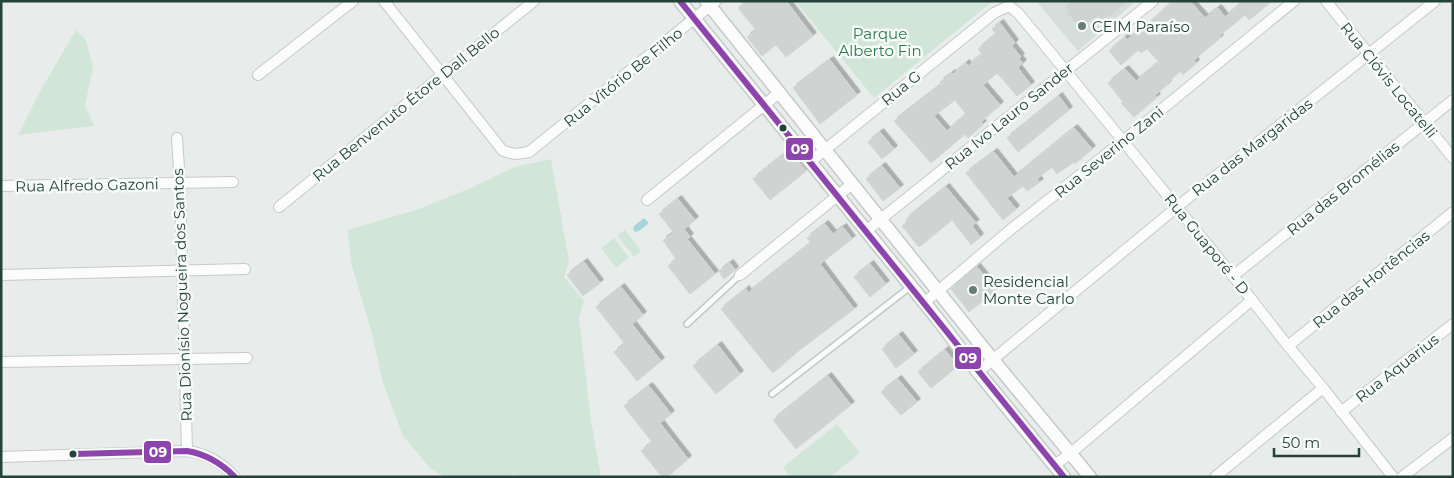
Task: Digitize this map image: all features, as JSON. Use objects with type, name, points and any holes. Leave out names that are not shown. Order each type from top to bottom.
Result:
[{"type":"street","points":[[258,75],[353,1]]},
{"type":"street","points":[[384,1],[442,75]]},
{"type":"street","name":"Rua Benvenuto Étore Dall Bello","points":[[279,207],[534,1]]},
{"type":"street","points":[[680,1],[1064,477]]},
{"type":"street","name":"Rua Ivo Lauro Sander","points":[[866,231],[1153,1]]},
{"type":"street","name":"Rua Severino Zani","points":[[924,303],[1010,230],[1124,141],[1294,1]]},
{"type":"street","name":"Rua Clóvis Locatelli","points":[[1326,1],[1453,158]]},
{"type":"street","name":"Rua das Margaridas","points":[[978,372],[1177,207],[1435,1]]},
{"type":"street","points":[[711,3],[779,93],[852,184],[882,218],[993,360],[1090,477]]},
{"type":"street","name":"Rua Vitório Be Filho","points":[[442,75],[503,152],[515,154],[529,152],[695,19],[711,3]]},
{"type":"street","name":"Rua G","points":[[810,162],[994,13],[1009,6],[1018,13]]},
{"type":"street","name":"Rua Guaporé - D","points":[[1018,13],[1124,141],[1393,477]]},
{"type":"street","points":[[743,79],[757,65]]},
{"type":"street","points":[[648,200],[779,93]]},
{"type":"street","name":"Rua das Bromélias","points":[[1233,276],[1453,100]]},
{"type":"street","name":"Rua Dionísio Nogueira dos Santos","points":[[176,138],[180,183],[187,451]]},
{"type":"street","name":"Rua Alfredo Gazoni","points":[[1,186],[233,182]]},
{"type":"street","points":[[740,275],[852,184]]},
{"type":"street","name":"Rua das Hortências","points":[[1288,346],[1453,212]]},
{"type":"street","points":[[1,274],[245,269]]},
{"type":"street","points":[[1055,464],[1071,453],[1252,300]]},
{"type":"street","name":"Rua Aquarius","points":[[1341,412],[1453,324]]},
{"type":"street","points":[[1,362],[247,358]]},
{"type":"street","points":[[1215,477],[1323,388]]},
{"type":"street","points":[[1402,477],[1453,438]]},
{"type":"street","points":[[1,457],[187,451],[198,452],[215,460],[235,477]]},
{"type":"lane","points":[[687,324],[740,275]]},
{"type":"lane","points":[[772,394],[910,286]]},
{"type":"shaded area","name":"CEIM Paraíso","points":[[1036,1],[1136,1],[1078,51]]},
{"type":"green space","name":"Parque Alberto Fin","points":[[795,1],[993,1],[874,98]]},
{"type":"green space","points":[[76,30],[86,40],[93,67],[85,105],[94,126],[18,135],[39,93]]},
{"type":"green space","points":[[551,159],[569,261],[564,277],[584,301],[579,318],[591,420],[601,477],[518,477],[515,475],[445,477],[430,468],[403,436],[383,383],[372,334],[352,266],[347,230],[416,210],[473,187],[514,167]]},
{"type":"green space","points":[[625,230],[641,251],[634,257],[617,235]]},
{"type":"green space","points":[[614,238],[629,257],[616,268],[601,248]]},
{"type":"green space","points":[[837,424],[860,453],[830,477],[790,477],[783,467]]},
{"type":"water","points":[[644,218],[648,224],[635,232],[634,226]]},
{"type":"building","points":[[746,1],[786,1],[813,36],[786,57],[776,45],[762,56],[747,37],[756,30],[738,8]]},
{"type":"building","points":[[1072,1],[1127,1],[1103,21],[1098,15],[1085,25],[1083,22],[1081,24],[1078,20],[1075,22],[1067,12],[1070,10],[1066,6]]},
{"type":"building","points":[[1173,1],[1190,1],[1205,18],[1218,8],[1225,17],[1244,1],[1272,1],[1249,20],[1245,15],[1219,36],[1220,38],[1194,60],[1196,63],[1183,75],[1180,71],[1155,95],[1157,97],[1134,117],[1121,103],[1123,102],[1108,83],[1125,69],[1136,81],[1159,62],[1147,49],[1141,53],[1138,50],[1121,65],[1109,51],[1125,37],[1127,40],[1145,27]]},
{"type":"building","points":[[1000,23],[1015,43],[1012,46],[1021,57],[1019,59],[1023,63],[1018,68],[1031,85],[1017,96],[997,73],[983,85],[1000,105],[981,122],[983,124],[968,138],[965,134],[931,163],[894,121],[942,84],[940,82],[966,63],[968,66],[982,54],[978,49],[996,34],[992,29]],"holes":[[[955,100],[966,114],[947,131],[934,116]]]},
{"type":"building","points":[[830,60],[857,95],[820,124],[793,88]]},
{"type":"building","points":[[1059,96],[1069,110],[1018,152],[1007,138]]},
{"type":"building","points":[[1074,128],[1092,149],[1075,164],[1074,162],[1057,174],[1052,167],[1037,179],[1040,182],[1027,191],[1023,186],[1007,198],[1016,209],[1003,220],[966,173],[994,152],[1014,177]]},
{"type":"building","points":[[880,132],[894,149],[882,159],[868,142]]},
{"type":"building","points":[[789,150],[806,171],[770,200],[753,179]]},
{"type":"building","points":[[882,166],[900,188],[883,201],[866,179]]},
{"type":"building","points":[[946,187],[976,223],[972,226],[980,237],[971,245],[952,220],[919,247],[902,226],[908,221],[906,219]]},
{"type":"building","points":[[678,199],[695,220],[684,229],[690,237],[687,239],[715,274],[690,294],[668,266],[676,259],[663,240],[674,233],[659,214]]},
{"type":"building","points":[[825,224],[833,234],[843,227],[852,239],[820,264],[854,309],[797,352],[773,373],[721,309],[746,289],[748,293],[811,243],[807,238]]},
{"type":"building","points":[[584,262],[600,283],[583,296],[567,275]]},
{"type":"building","points":[[730,263],[735,270],[724,279],[719,271]]},
{"type":"building","points":[[870,264],[886,284],[870,297],[854,277]]},
{"type":"building","name":"Residencial Monte Carlo","points":[[977,267],[996,290],[969,312],[951,289]]},
{"type":"building","points":[[621,287],[643,315],[632,324],[661,361],[637,381],[614,352],[625,344],[596,307]]},
{"type":"building","points":[[899,335],[914,354],[896,368],[882,349]]},
{"type":"building","points":[[718,345],[740,374],[716,394],[693,366]]},
{"type":"building","points":[[945,350],[958,366],[931,388],[918,372]]},
{"type":"building","points":[[828,376],[851,405],[796,449],[773,420]]},
{"type":"building","points":[[898,379],[917,402],[901,415],[881,392]]},
{"type":"building","points":[[649,386],[671,414],[660,423],[688,459],[667,477],[662,477],[641,451],[652,442],[624,406]]},
{"type":"transit line","name":"09","points":[[680,1],[1064,477]]},
{"type":"transit line","name":"09","points":[[73,454],[187,451],[201,454],[213,460],[235,477]]},
{"type":"place","name":"CEIM Paraíso","points":[[1082,26]]},
{"type":"place","name":"Residencial Monte Carlo","points":[[973,290]]}]
